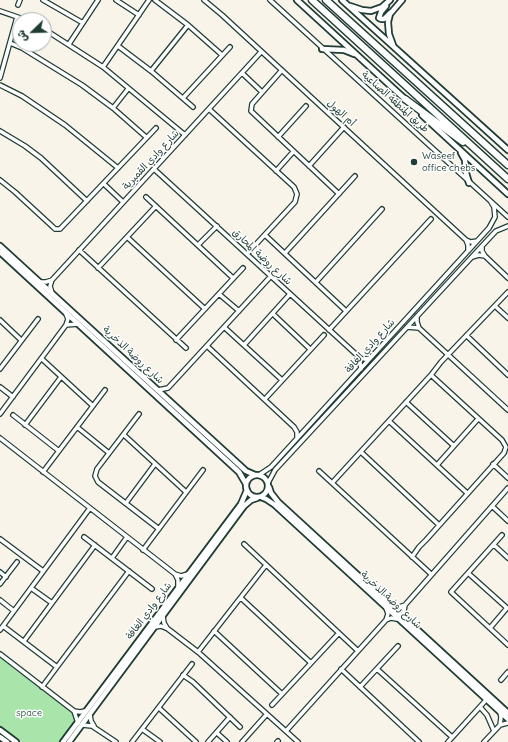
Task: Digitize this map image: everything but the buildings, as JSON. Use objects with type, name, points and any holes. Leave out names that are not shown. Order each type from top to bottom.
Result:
[{"type":"highway","name":"طريق المنطقة الصناعية","points":[[312,0],[508,179]]},
{"type":"highway","points":[[326,0],[508,166]]},
{"type":"highway","points":[[405,99],[481,154]]},
{"type":"street","points":[[18,5],[20,0]]},
{"type":"street","points":[[43,0],[83,23]]},
{"type":"street","points":[[52,5],[54,0]]},
{"type":"street","points":[[69,44],[98,0]]},
{"type":"street","points":[[116,0],[139,15]]},
{"type":"street","points":[[103,67],[148,0]]},
{"type":"street","points":[[155,0],[188,25],[222,55]]},
{"type":"street","name":"أم الهول","points":[[204,0],[466,240]]},
{"type":"street","name":"طريق المنطقة الصناعية","points":[[270,0],[508,217]]},
{"type":"street","name":"طريق المنطقة الصناعية","points":[[297,0],[508,194]]},
{"type":"street","points":[[344,2],[362,10],[370,11],[382,7],[391,0]]},
{"type":"street","points":[[391,0],[380,12],[380,19],[384,19],[402,0]]},
{"type":"street","points":[[344,2],[508,150]]},
{"type":"street","points":[[395,7],[389,18],[388,26],[390,38],[395,48]]},
{"type":"street","points":[[0,10],[12,15]]},
{"type":"street","points":[[151,71],[188,25]]},
{"type":"street","points":[[52,34],[103,67],[185,136]]},
{"type":"street","points":[[0,78],[12,36]]},
{"type":"street","points":[[10,43],[22,48],[82,85],[113,108],[146,138]]},
{"type":"street","points":[[118,46],[151,71],[192,107]]},
{"type":"street","points":[[183,98],[230,47]]},
{"type":"street","points":[[322,49],[344,50],[358,55]]},
{"type":"street","name":"شارع وادي القميرية","points":[[52,280],[262,52]]},
{"type":"street","points":[[282,70],[252,104],[250,109],[252,113],[339,194]]},
{"type":"street","points":[[242,73],[262,92]]},
{"type":"street","points":[[0,85],[22,96],[65,125],[118,168]]},
{"type":"street","points":[[113,108],[128,89]]},
{"type":"street","points":[[278,137],[306,106]]},
{"type":"street","points":[[209,109],[294,187],[297,197],[295,202],[247,254]]},
{"type":"street","points":[[309,166],[344,127]]},
{"type":"street","points":[[0,180],[16,192],[58,230],[63,228],[156,128]]},
{"type":"street","points":[[0,131],[25,146],[41,158],[87,201]]},
{"type":"street","points":[[458,148],[465,160],[466,173],[469,183]]},
{"type":"street","points":[[276,171],[293,152]]},
{"type":"street","name":"شارع روضة المحارق","points":[[154,169],[359,357]]},
{"type":"street","points":[[285,253],[356,176]]},
{"type":"street","points":[[104,184],[123,202]]},
{"type":"street","points":[[146,197],[233,278]]},
{"type":"street","points":[[491,202],[495,213],[494,221],[491,225],[496,226],[496,231]]},
{"type":"street","points":[[98,268],[156,206]]},
{"type":"street","points":[[316,282],[382,210]]},
{"type":"street","points":[[329,330],[431,219]]},
{"type":"street","name":"شارع وادي الغافة","points":[[257,475],[267,470],[308,427],[491,225]]},
{"type":"street","points":[[198,245],[216,226]]},
{"type":"street","name":"شارع وادي الغافة","points":[[268,485],[274,470],[472,256],[496,231],[508,226]]},
{"type":"street","points":[[265,235],[346,311]]},
{"type":"street","points":[[127,237],[205,309]]},
{"type":"street","points":[[466,240],[472,242],[477,241]]},
{"type":"street","points":[[466,240],[468,251]]},
{"type":"street","name":"شارع روضة الذخرية","points":[[0,246],[246,471],[257,475]]},
{"type":"street","points":[[482,246],[482,251],[485,256],[508,278]]},
{"type":"street","points":[[79,250],[186,348]]},
{"type":"street","name":"شارع روضة الذخرية","points":[[0,252],[239,472],[246,484]]},
{"type":"street","points":[[472,256],[485,256]]},
{"type":"street","points":[[176,340],[242,268]]},
{"type":"street","points":[[158,390],[168,388],[271,276]]},
{"type":"street","points":[[40,282],[52,280]]},
{"type":"street","points":[[52,280],[50,286],[52,293]]},
{"type":"street","points":[[332,483],[431,375],[441,362],[508,292]]},
{"type":"street","points":[[219,294],[239,311]]},
{"type":"street","points":[[244,345],[290,294]]},
{"type":"street","points":[[495,306],[508,318]]},
{"type":"street","points":[[0,414],[66,325],[68,319],[66,313]]},
{"type":"street","points":[[272,314],[310,349]]},
{"type":"street","points":[[417,316],[419,328],[508,409]]},
{"type":"street","points":[[1,367],[38,319]]},
{"type":"street","points":[[0,320],[21,340]]},
{"type":"street","points":[[66,325],[78,324]]},
{"type":"street","points":[[224,327],[282,380]]},
{"type":"street","points":[[407,327],[419,328]]},
{"type":"street","points":[[265,399],[324,335]]},
{"type":"street","points":[[467,336],[508,375]]},
{"type":"street","points":[[207,346],[294,427],[297,432],[297,438]]},
{"type":"street","points":[[361,369],[359,357],[365,359],[371,358]]},
{"type":"street","points":[[42,359],[93,406]]},
{"type":"street","points":[[412,556],[506,450],[505,444],[431,375]]},
{"type":"street","points":[[25,425],[61,377]]},
{"type":"street","points":[[0,387],[13,397]]},
{"type":"street","points":[[168,388],[168,400]]},
{"type":"street","points":[[43,472],[106,390]]},
{"type":"street","points":[[406,402],[454,446]]},
{"type":"street","points":[[139,414],[97,469],[95,476],[98,482],[159,529]]},
{"type":"street","points":[[13,415],[59,451]]},
{"type":"street","points":[[437,465],[478,419]]},
{"type":"street","points":[[389,421],[468,493]]},
{"type":"street","points":[[77,427],[109,453]]},
{"type":"street","points":[[294,427],[301,429],[308,427]]},
{"type":"street","points":[[124,435],[186,492]]},
{"type":"street","points":[[0,438],[175,574],[181,576],[188,574]]},
{"type":"street","points":[[361,452],[439,525]]},
{"type":"street","points":[[126,503],[155,464]]},
{"type":"street","points":[[493,464],[508,478]]},
{"type":"street","points":[[143,550],[203,470]]},
{"type":"street","points":[[319,471],[431,574]]},
{"type":"street","points":[[257,475],[265,478],[268,485],[266,493],[259,497],[251,495],[247,490],[246,484],[249,478],[257,475]]},
{"type":"street","name":"شارع روضة الذخرية","points":[[268,485],[271,493],[278,502],[508,713]]},
{"type":"street","points":[[403,617],[405,605],[508,488]]},
{"type":"street","name":"شارع وادي الغافة","points":[[69,742],[88,712],[178,587],[241,504],[247,490]]},
{"type":"street","name":"شارع وادي الغافة","points":[[88,712],[163,616],[244,506],[248,502],[259,497]]},
{"type":"street","name":"شارع روضة الذخرية","points":[[259,497],[266,498],[275,505],[508,719]]},
{"type":"street","points":[[492,506],[508,521]]},
{"type":"street","points":[[0,630],[90,508]]},
{"type":"street","points":[[502,535],[451,592],[508,645]]},
{"type":"street","points":[[84,537],[152,589]]},
{"type":"street","points":[[112,558],[127,537]]},
{"type":"street","points":[[0,539],[43,571]]},
{"type":"street","points":[[244,544],[358,651]]},
{"type":"street","points":[[494,544],[508,558]]},
{"type":"street","points":[[24,641],[95,546]]},
{"type":"street","points":[[0,584],[16,562]]},
{"type":"street","points":[[198,652],[266,565]]},
{"type":"street","points":[[42,687],[129,571]]},
{"type":"street","points":[[0,572],[6,576]]},
{"type":"street","points":[[468,572],[507,608],[490,628]]},
{"type":"street","points":[[175,574],[178,580],[178,587]]},
{"type":"street","points":[[31,588],[52,603]]},
{"type":"street","points":[[241,598],[311,663]]},
{"type":"street","points":[[0,600],[14,611]]},
{"type":"street","points":[[393,608],[405,605]]},
{"type":"street","points":[[286,731],[386,620],[388,614],[386,608]]},
{"type":"street","points":[[163,616],[164,623],[168,629]]},
{"type":"street","points":[[386,620],[397,618]]},
{"type":"street","points":[[3,626],[58,667]]},
{"type":"street","points":[[154,627],[161,626],[168,629],[198,652],[298,742]]},
{"type":"street","points":[[214,631],[282,694]]},
{"type":"street","points":[[272,705],[338,633]]},
{"type":"street","points":[[360,687],[398,646]]},
{"type":"street","points":[[0,654],[74,711],[88,712],[95,727]]},
{"type":"street","points":[[132,742],[192,664]]},
{"type":"street","points":[[378,668],[452,738]]},
{"type":"street","points":[[341,669],[419,742]]},
{"type":"street","points":[[501,680],[508,672]]},
{"type":"street","points":[[183,675],[193,682],[240,726]]},
{"type":"street","points":[[448,742],[487,699]]},
{"type":"street","points":[[480,706],[487,715],[494,731]]},
{"type":"street","points":[[158,708],[196,742]]},
{"type":"street","points":[[74,711],[80,724],[95,727],[116,742]]},
{"type":"street","points":[[500,711],[500,725]]},
{"type":"street","points":[[242,742],[267,714]]},
{"type":"street","points":[[208,742],[230,717]]},
{"type":"street","points":[[484,742],[500,725],[508,723]]},
{"type":"street","name":"شارع وادي الغافة","points":[[63,742],[80,724]]},
{"type":"street","points":[[142,729],[160,742]]},
{"type":"street","points":[[0,730],[16,742]]},
{"type":"street","points":[[217,733],[227,742]]},
{"type":"street","points":[[0,736],[7,742]]},
{"type":"green space","name":"space","points":[[0,656],[74,713],[76,722],[62,742],[22,742],[0,727]]},
{"type":"place","name":"Waseef office chebs","points":[[414,162]]}]
